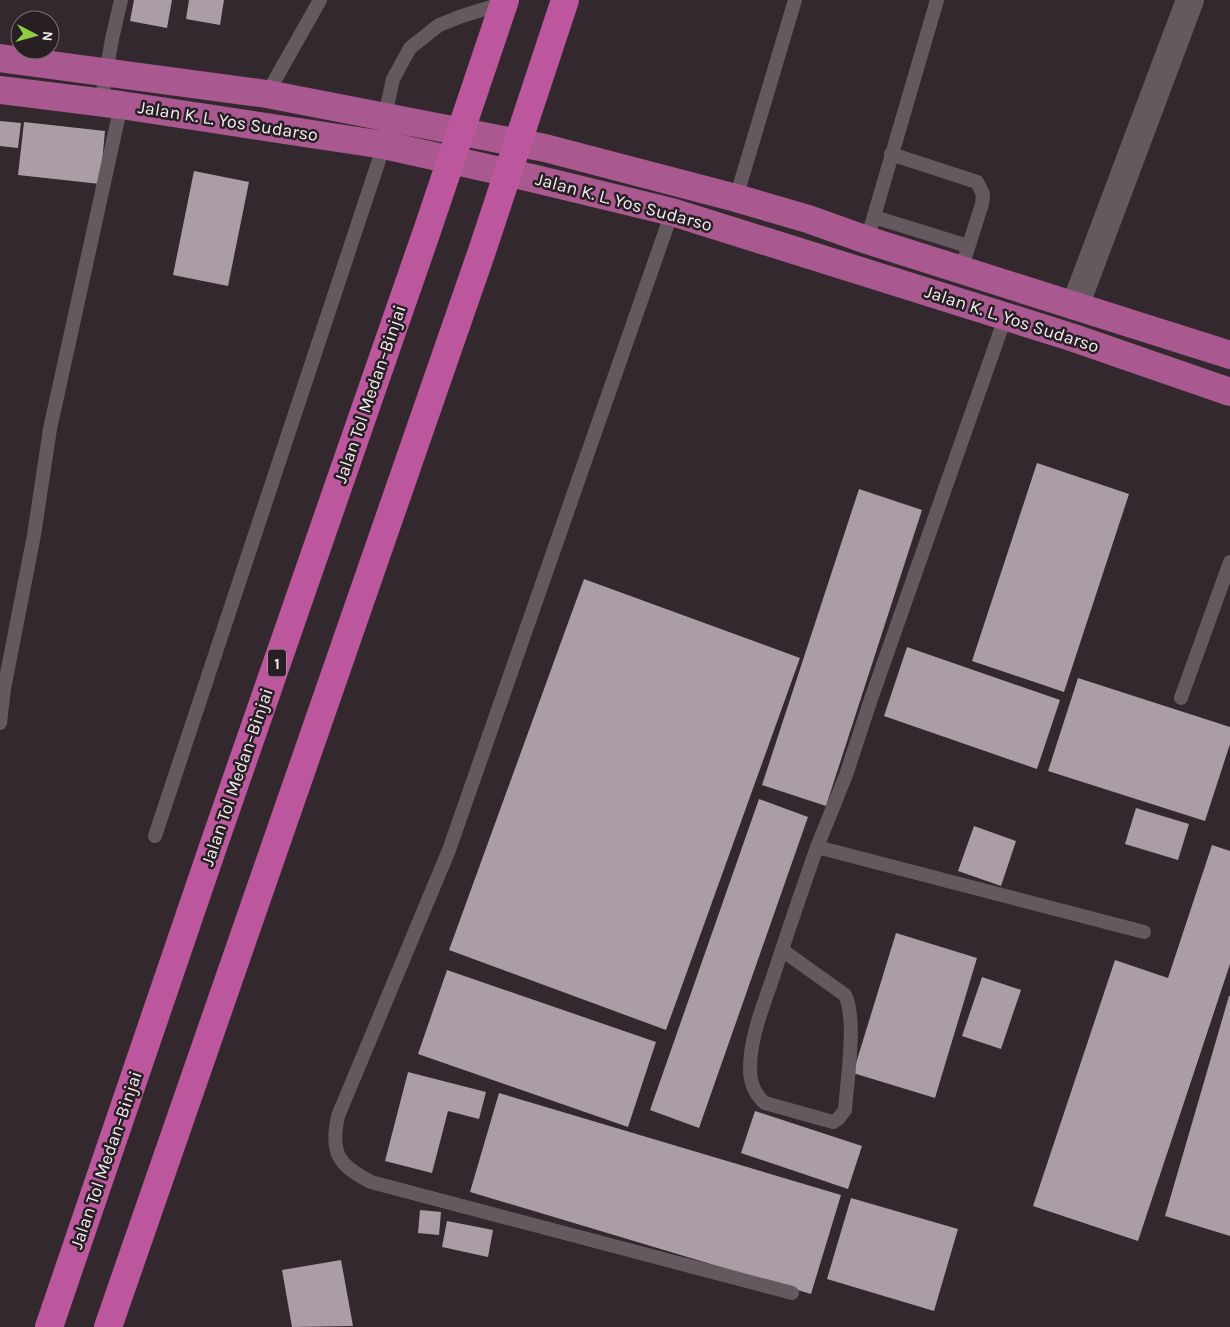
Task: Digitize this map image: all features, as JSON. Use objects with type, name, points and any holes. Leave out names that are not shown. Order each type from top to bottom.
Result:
[{"type":"highway","name":"Jalan Tol Medan–Binjai","points":[[49,1327],[214,841],[428,231],[506,0]]},
{"type":"highway","points":[[108,1327],[479,261],[565,0]]},
{"type":"highway","name":"Jalan K. L. Yos Sudarso","points":[[0,58],[267,94],[545,148],[736,198],[808,220],[870,228],[965,258],[1075,306],[1230,356]]},
{"type":"highway","name":"Jalan K. L. Yos Sudarso","points":[[0,90],[111,104],[384,145],[672,212],[1005,318],[1071,337],[1230,392]]},
{"type":"street","points":[[1075,306],[1190,0]]},
{"type":"lane","points":[[0,723],[4,688],[34,535],[50,429],[111,104],[106,72],[121,0]]},
{"type":"lane","points":[[267,94],[320,0]]},
{"type":"lane","points":[[385,116],[393,79],[410,48],[439,25],[514,0]]},
{"type":"lane","points":[[736,198],[795,0]]},
{"type":"lane","points":[[870,228],[937,0]]},
{"type":"lane","points":[[155,836],[384,145]]},
{"type":"lane","points":[[891,154],[977,182],[983,194],[982,204],[965,258]]},
{"type":"lane","points":[[672,212],[448,850],[338,1116],[334,1139],[339,1159],[354,1174],[372,1182],[792,1294]]},
{"type":"lane","points":[[782,950],[846,995],[849,1002],[851,1022],[845,1110],[833,1122],[765,1103],[758,1097],[752,1085],[750,1071],[753,1038],[782,950],[817,847],[846,775],[1005,318]]},
{"type":"lane","points":[[1181,698],[1230,562]]},
{"type":"lane","points":[[817,847],[1144,932]]},
{"type":"building","points":[[134,0],[172,0],[167,28],[130,21]]},
{"type":"building","points":[[189,0],[224,0],[220,25],[186,19]]},
{"type":"building","points":[[0,121],[21,123],[18,148],[0,146]]},
{"type":"building","points":[[24,122],[105,131],[100,184],[18,175]]},
{"type":"building","points":[[194,171],[249,182],[228,286],[173,275]]},
{"type":"building","points":[[1037,463],[1129,494],[1064,692],[972,661]]},
{"type":"building","points":[[859,489],[922,510],[826,806],[762,785]]},
{"type":"building","points":[[584,579],[800,658],[666,1030],[449,950]]},
{"type":"building","points":[[907,647],[1060,700],[1037,769],[884,716]]},
{"type":"building","points":[[1078,678],[1230,727],[1230,744],[1205,821],[1048,771]]},
{"type":"building","points":[[759,799],[808,817],[699,1128],[650,1110]]},
{"type":"building","points":[[1136,808],[1189,824],[1178,860],[1125,844]]},
{"type":"building","points":[[974,826],[1016,841],[1001,886],[958,871]]},
{"type":"building","points":[[1212,845],[1230,851],[1230,964],[1138,1241],[1033,1206],[1115,960],[1168,978]]},
{"type":"building","points":[[896,933],[977,958],[935,1098],[853,1073]]},
{"type":"building","points":[[447,970],[656,1042],[628,1127],[418,1054]]},
{"type":"building","points":[[982,977],[1021,990],[1001,1049],[962,1036]]},
{"type":"building","points":[[1230,996],[1230,1236],[1165,1216]]},
{"type":"building","points":[[408,1072],[486,1092],[479,1119],[448,1111],[432,1173],[385,1161]]},
{"type":"building","points":[[499,1093],[841,1195],[811,1294],[470,1192]]},
{"type":"building","points":[[755,1111],[862,1146],[848,1189],[741,1153]]},
{"type":"building","points":[[851,1198],[958,1229],[934,1311],[827,1279]]},
{"type":"building","points":[[420,1210],[441,1212],[439,1235],[418,1233]]},
{"type":"building","points":[[447,1221],[493,1230],[488,1257],[442,1247]]},
{"type":"building","points":[[341,1260],[353,1326],[292,1327],[282,1270]]}]
